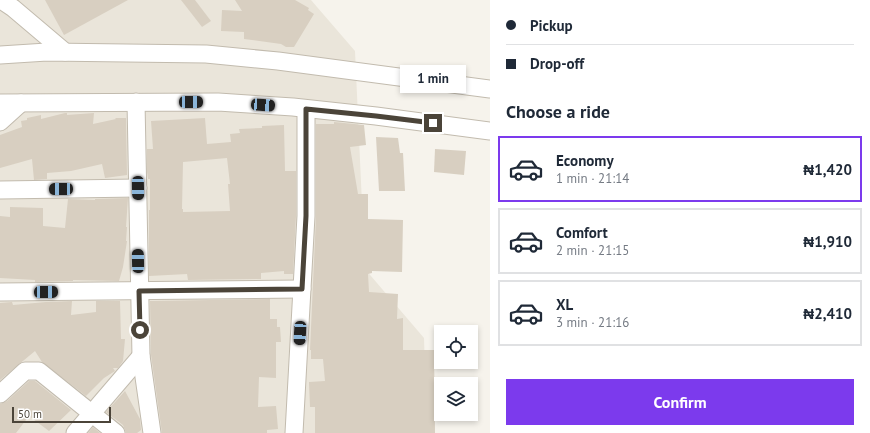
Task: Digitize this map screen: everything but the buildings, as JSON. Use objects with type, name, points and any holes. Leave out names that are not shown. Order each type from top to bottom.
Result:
[{"type":"street","points":[[1,0],[13,8],[65,52]]},
{"type":"street","points":[[0,54],[65,52],[206,54],[278,61],[490,89]]},
{"type":"street","points":[[136,102],[141,356],[152,433]]},
{"type":"street","points":[[0,103],[218,102],[376,116],[490,131]]},
{"type":"street","points":[[0,122],[21,103]]},
{"type":"street","points":[[294,433],[306,216],[306,109]]},
{"type":"street","points":[[0,190],[138,188]]},
{"type":"street","points":[[0,292],[302,289]]},
{"type":"street","points":[[75,433],[141,356]]},
{"type":"street","points":[[0,394],[25,371],[39,371],[116,433]]},
{"type":"shaded area","points":[[0,0],[311,0],[355,51],[365,269],[424,338],[427,433],[0,433]]},
{"type":"route","points":[[140,330],[139,291],[302,289],[306,216],[306,109],[433,123]]}]
